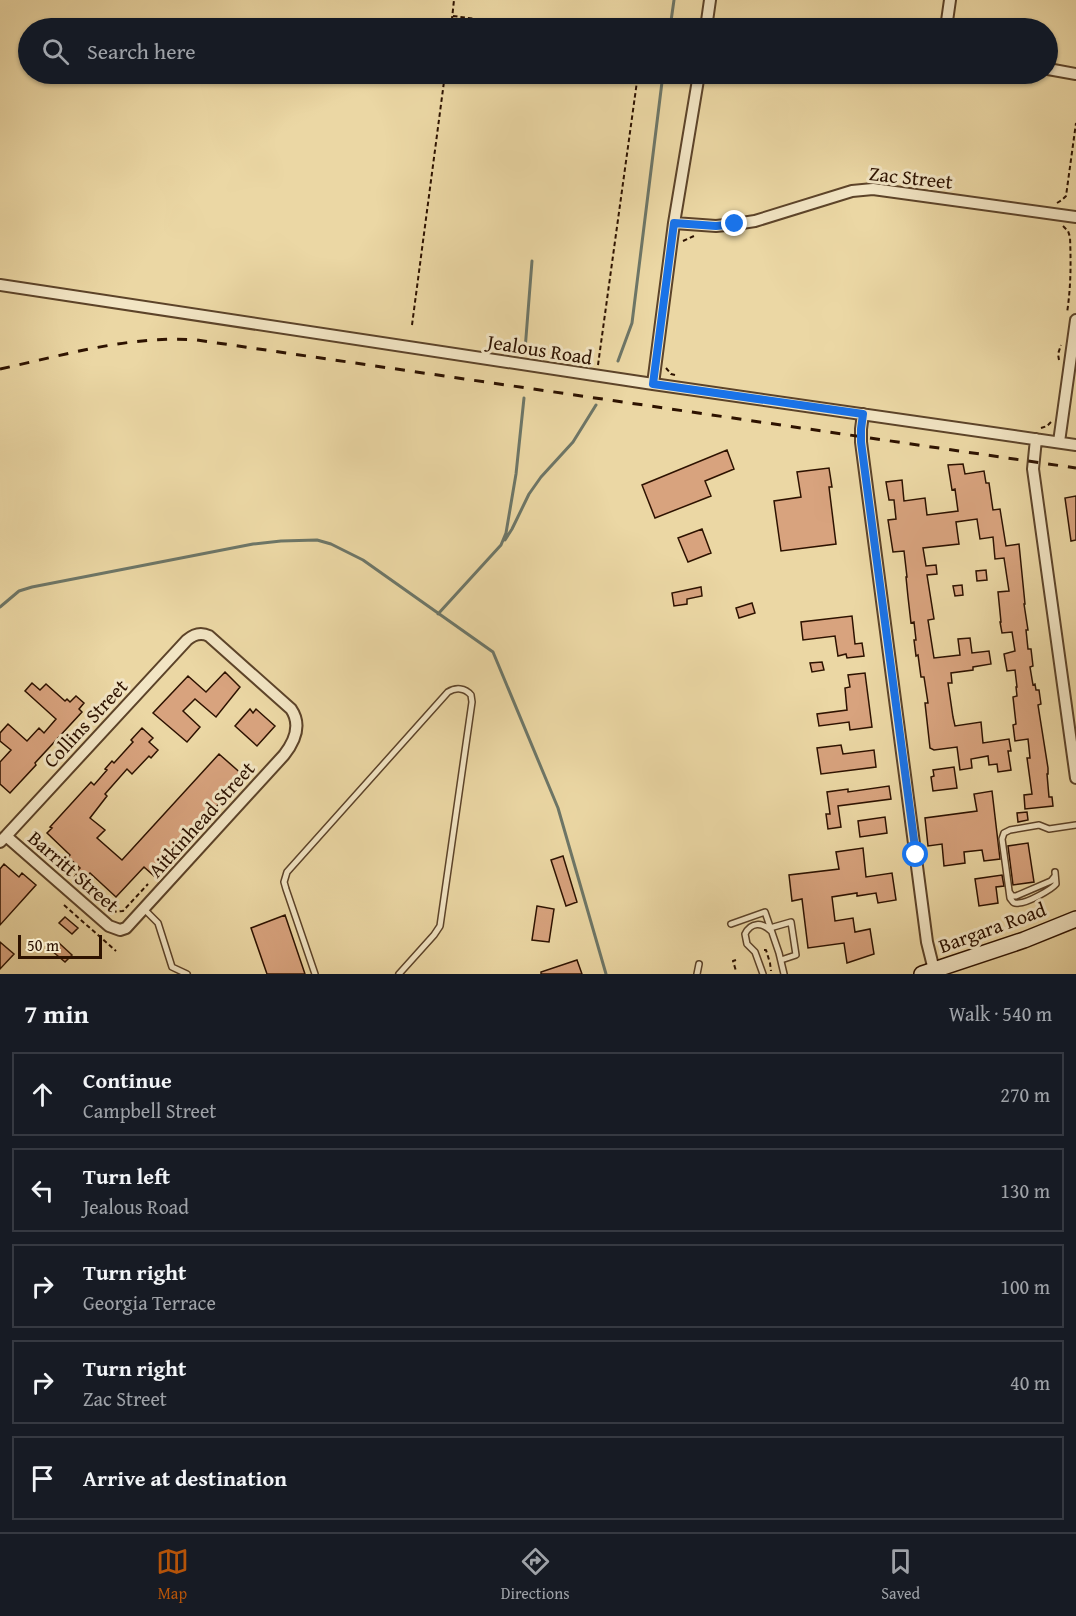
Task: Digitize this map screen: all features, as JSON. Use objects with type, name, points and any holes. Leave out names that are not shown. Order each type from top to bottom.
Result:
[{"type":"main road","name":"Bargara Road","points":[[928,972],[1024,940],[1076,918]]},
{"type":"street","points":[[707,18],[710,0]]},
{"type":"street","points":[[947,18],[950,0]]},
{"type":"street","points":[[1058,71],[1076,74]]},
{"type":"street","points":[[653,384],[674,223],[697,84]]},
{"type":"street","name":"Zac Street","points":[[674,223],[716,226],[755,221],[852,191],[873,189],[1076,217]]},
{"type":"street","name":"Jealous Road","points":[[0,285],[653,384],[1076,445]]},
{"type":"street","points":[[1059,442],[1071,317]]},
{"type":"street","points":[[863,414],[861,442],[927,942],[928,972]]},
{"type":"street","points":[[1036,439],[1034,469],[1076,778]]},
{"type":"street","name":"Aitkinhead Street","points":[[120,930],[130,926],[284,754],[294,738],[296,723],[295,714],[291,709],[209,636],[200,633]]},
{"type":"street","name":"Collins Street","points":[[3,839],[187,640],[200,633]]},
{"type":"street","name":"Barritt Street","points":[[3,839],[110,926],[120,930]]},
{"type":"lane","points":[[315,974],[284,882],[287,872],[448,692],[462,689],[471,695],[472,702],[440,926],[399,974]]},
{"type":"lane","points":[[1055,873],[1051,881],[1012,896],[1002,839],[1004,833],[1039,825],[1049,829],[1076,825]]},
{"type":"lane","points":[[144,909],[158,923],[172,967],[187,974]]},
{"type":"lane","points":[[731,924],[765,912],[784,974]]},
{"type":"lane","points":[[771,930],[791,922],[796,955],[781,960]]},
{"type":"lane","points":[[763,974],[755,952],[745,941],[745,934],[748,928],[755,924],[764,925],[771,930]]},
{"type":"lane","points":[[697,974],[699,964]]},
{"type":"path","points":[[454,0],[453,16],[468,18]]},
{"type":"path","points":[[412,325],[444,84]]},
{"type":"path","points":[[596,375],[637,84]]},
{"type":"path","points":[[1053,203],[1060,202],[1066,196],[1076,123]]},
{"type":"path","points":[[1059,225],[1066,229],[1070,237],[1071,317]]},
{"type":"path","points":[[682,244],[687,238],[694,236]]},
{"type":"path","points":[[1059,365],[1059,352],[1063,339]]},
{"type":"path","points":[[665,365],[671,374],[682,376]]},
{"type":"path","points":[[74,876],[112,912],[123,911],[148,884]]},
{"type":"path","points":[[64,905],[116,951]]},
{"type":"path","points":[[759,952],[766,950],[772,974]]},
{"type":"path","points":[[736,960],[733,961],[736,971]]},
{"type":"building","points":[[727,450],[734,469],[705,481],[711,496],[655,518],[642,485]]},
{"type":"building","points":[[963,464],[965,474],[984,471],[986,483],[989,483],[993,510],[1000,509],[1006,546],[1019,544],[1028,649],[1031,649],[1033,666],[1030,667],[1033,685],[1035,684],[1036,690],[1039,690],[1041,704],[1038,705],[1048,768],[1049,797],[1052,797],[1053,806],[1025,809],[1024,795],[1032,794],[1027,758],[1030,758],[1028,739],[1015,741],[1013,697],[1017,696],[1017,687],[1015,670],[1007,671],[1004,654],[1015,651],[1012,632],[1002,633],[1000,622],[998,592],[1009,591],[1004,558],[995,559],[993,537],[980,539],[977,519],[956,522],[959,544],[923,548],[926,566],[936,565],[937,574],[927,575],[934,619],[928,620],[934,658],[960,655],[958,639],[970,638],[972,653],[989,651],[991,664],[973,667],[973,670],[951,673],[952,683],[948,683],[953,717],[955,726],[981,722],[983,743],[1009,739],[1011,770],[998,772],[997,764],[989,765],[988,756],[971,759],[972,768],[960,770],[957,747],[934,750],[930,748],[925,703],[928,703],[924,677],[921,677],[918,655],[916,656],[914,622],[911,623],[904,551],[893,552],[888,520],[896,519],[894,500],[889,500],[886,482],[902,480],[904,501],[925,498],[927,515],[958,511],[948,465]]},
{"type":"building","points":[[829,468],[836,544],[781,551],[774,501],[801,497],[797,472]]},
{"type":"building","points":[[1076,496],[1076,540],[1071,541],[1065,498]]},
{"type":"building","points":[[702,529],[711,553],[688,562],[678,538]]},
{"type":"building","points":[[986,570],[987,580],[977,581],[976,571]]},
{"type":"building","points":[[962,585],[963,595],[955,596],[953,586]]},
{"type":"building","points":[[701,587],[702,596],[687,599],[687,604],[674,606],[672,593]]},
{"type":"building","points":[[752,603],[755,613],[739,618],[736,608]]},
{"type":"building","points":[[852,616],[855,644],[862,643],[864,656],[847,658],[846,654],[838,656],[835,636],[803,640],[801,622]]},
{"type":"building","points":[[822,662],[824,670],[812,672],[810,663]]},
{"type":"building","points":[[225,672],[240,687],[216,717],[195,699],[183,711],[200,727],[187,742],[153,713],[188,676],[206,692]]},
{"type":"building","points":[[865,673],[872,727],[850,730],[849,722],[819,726],[817,714],[847,710],[845,688],[850,687],[848,675]]},
{"type":"building","points":[[32,683],[40,690],[46,684],[65,701],[67,699],[70,702],[76,696],[84,703],[79,709],[82,712],[10,793],[0,784],[0,762],[11,750],[0,741],[0,733],[8,724],[27,741],[39,728],[44,733],[56,719],[25,691]]},
{"type":"building","points":[[250,709],[253,713],[256,709],[275,726],[257,746],[235,726]]},
{"type":"building","points":[[142,728],[153,738],[149,742],[158,750],[132,774],[127,769],[105,794],[107,796],[90,818],[105,830],[97,838],[122,860],[219,754],[244,776],[154,876],[144,867],[116,897],[90,873],[82,881],[75,873],[80,868],[47,833],[91,782],[94,785],[112,761],[114,763],[133,742],[131,740]]},
{"type":"building","points":[[841,745],[843,754],[874,750],[876,767],[821,774],[817,748]]},
{"type":"building","points":[[954,767],[957,788],[933,791],[931,777],[934,776],[933,770]]},
{"type":"building","points":[[889,786],[891,799],[838,806],[841,827],[828,829],[826,814],[830,814],[827,792],[848,789],[848,792]]},
{"type":"building","points":[[992,791],[1000,859],[984,861],[982,850],[964,852],[965,863],[944,866],[942,844],[928,846],[925,818],[977,811],[974,794]]},
{"type":"building","points":[[1027,812],[1028,820],[1018,822],[1017,813]]},
{"type":"building","points":[[885,817],[887,833],[860,837],[858,821]]},
{"type":"building","points":[[1028,843],[1034,882],[1013,885],[1008,846]]},
{"type":"building","points":[[863,848],[866,877],[892,873],[896,900],[878,903],[876,893],[832,897],[835,921],[853,918],[855,932],[870,929],[874,954],[847,963],[844,943],[808,948],[802,899],[792,901],[789,875],[839,869],[836,852]]},
{"type":"building","points":[[563,856],[577,902],[566,906],[551,860]]},
{"type":"building","points":[[4,864],[19,877],[22,873],[36,885],[0,925],[0,869]]},
{"type":"building","points":[[1002,875],[1004,886],[996,887],[998,903],[979,906],[975,879]]},
{"type":"building","points":[[537,906],[554,909],[549,942],[532,940]]},
{"type":"building","points":[[285,915],[305,974],[267,974],[251,928]]},
{"type":"building","points":[[65,917],[78,928],[72,934],[59,923]]},
{"type":"building","points":[[0,942],[14,954],[0,969]]},
{"type":"building","points":[[59,943],[72,955],[65,962],[52,951]]},
{"type":"building","points":[[577,960],[582,974],[541,974],[541,972]]},
{"type":"waterway","points":[[671,18],[674,0]]},
{"type":"waterway","points":[[618,361],[632,323],[662,84]]},
{"type":"waterway","points":[[525,350],[532,261]]},
{"type":"waterway","points":[[438,614],[501,545],[506,533],[516,474],[524,398]]},
{"type":"waterway","points":[[505,540],[529,494],[541,477],[573,442],[596,405]]},
{"type":"waterway","points":[[0,607],[19,591],[32,587],[253,544],[317,540],[331,544],[363,560],[493,652],[558,808],[606,974]]},
{"type":"railway","points":[[0,369],[122,343],[147,340],[197,340],[1076,468]]},
{"type":"route","points":[[735,224],[716,226],[674,223],[653,384],[863,414],[861,442],[916,855]]}]
